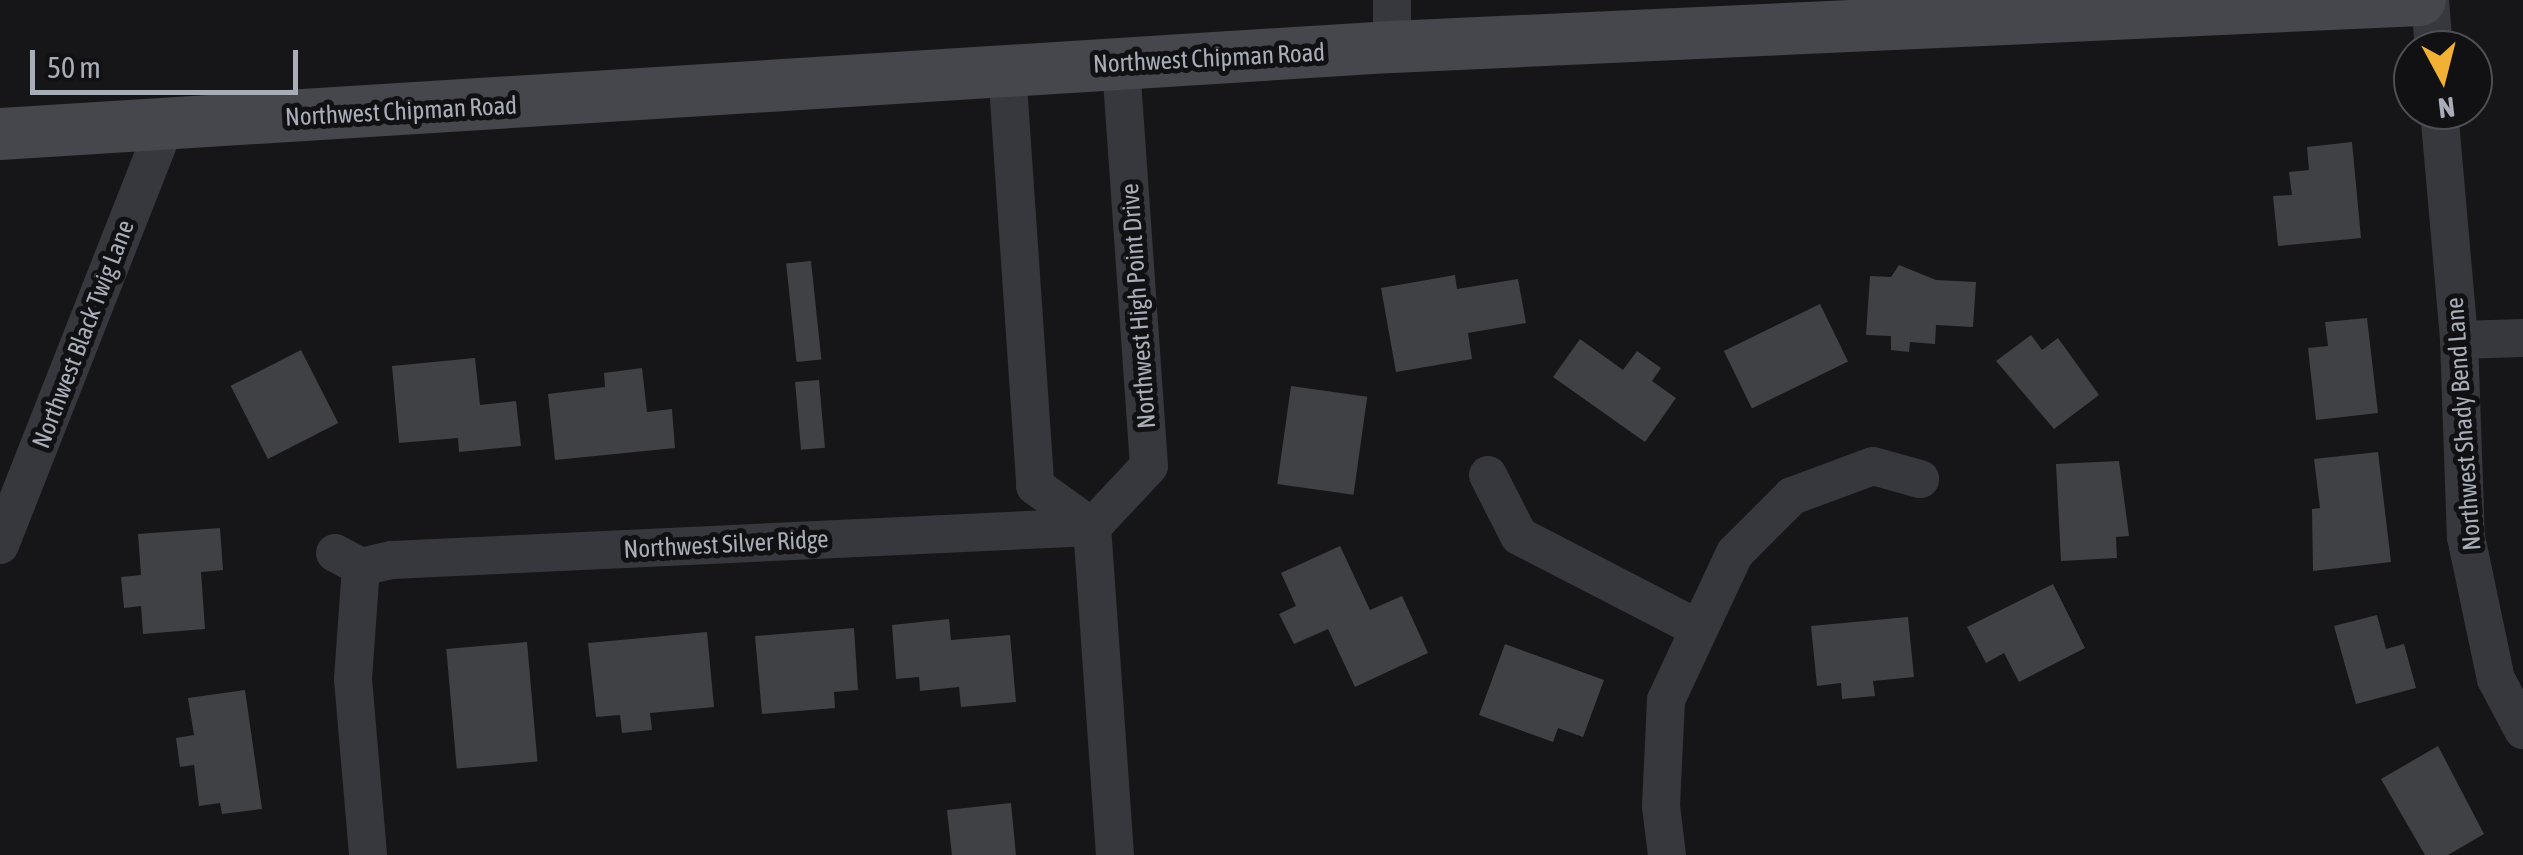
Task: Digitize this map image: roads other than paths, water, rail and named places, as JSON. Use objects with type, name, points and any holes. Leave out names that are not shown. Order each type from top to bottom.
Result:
[{"type":"main road","name":"Northwest Chipman Road","points":[[0,134],[1122,63],[1392,24],[2420,0]]},
{"type":"street","points":[[2430,0],[2432,30]]},
{"type":"street","name":"Northwest High Point Drive","points":[[1092,527],[1149,466],[1122,63]]},
{"type":"street","points":[[1007,70],[1035,486],[1092,527],[1115,855]]},
{"type":"street","name":"Northwest Black Twig Lane","points":[[0,545],[166,122]]},
{"type":"street","name":"Northwest Shady Bend Lane","points":[[2441,130],[2459,340],[2466,537],[2496,678],[2523,730]]},
{"type":"street","points":[[2459,340],[2523,338]]},
{"type":"street","points":[[1667,855],[1661,806],[1666,700],[1695,628],[1735,553],[1792,496],[1873,466],[1920,478]]},
{"type":"street","points":[[1488,475],[1519,536],[1695,628]]},
{"type":"street","name":"Northwest Silver Ridge","points":[[368,855],[353,680],[348,560],[1092,527]]}]
